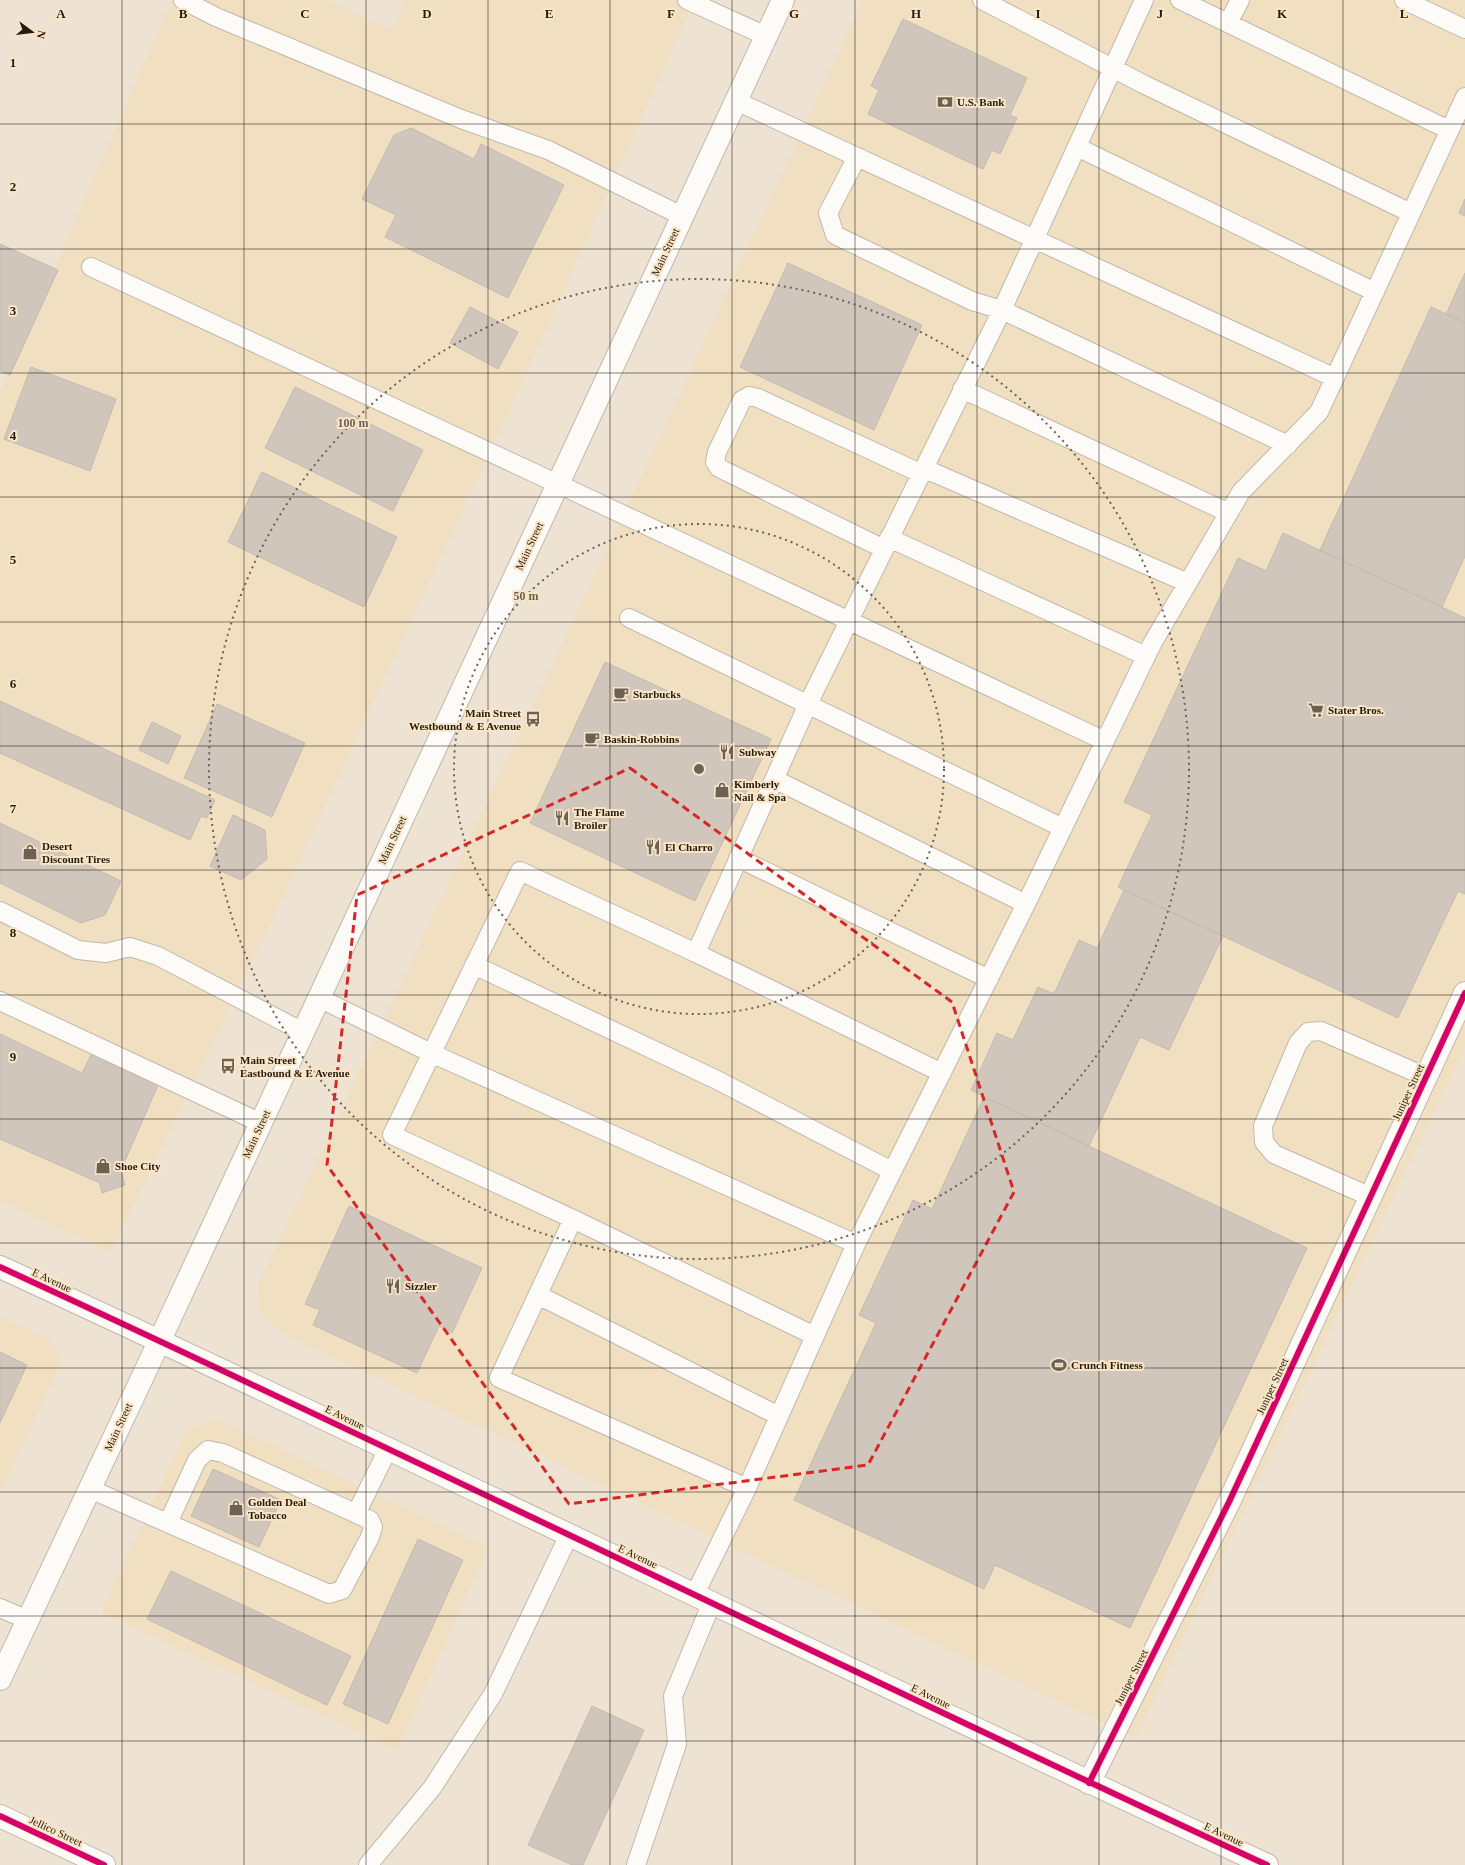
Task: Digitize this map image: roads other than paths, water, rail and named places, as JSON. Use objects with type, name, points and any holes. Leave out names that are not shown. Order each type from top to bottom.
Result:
[{"type":"street","name":"Main Street","points":[[0,1679],[160,1340],[783,0]]},
{"type":"street","name":"Juniper Street","points":[[1089,1783],[1229,1502],[1465,993]]},
{"type":"street","name":"E Avenue","points":[[0,1267],[160,1340],[704,1598],[1089,1783],[1267,1865]]},
{"type":"street","name":"Jellico Street","points":[[0,1816],[104,1865]]},
{"type":"lane","points":[[183,0],[216,17],[460,119],[548,150],[682,216]]},
{"type":"lane","points":[[687,0],[766,36]]},
{"type":"lane","points":[[982,0],[1113,68],[1412,213]]},
{"type":"lane","points":[[696,952],[808,704],[1002,310],[1144,0]]},
{"type":"lane","points":[[1180,0],[1449,130]]},
{"type":"lane","points":[[1228,23],[1240,0]]},
{"type":"lane","points":[[1404,0],[1465,28]]},
{"type":"lane","points":[[636,1865],[677,1744],[673,1696],[704,1598],[747,1488],[856,1244],[1026,904],[1146,656],[1241,492],[1319,412],[1465,97]]},
{"type":"lane","points":[[736,101],[1335,378]]},
{"type":"lane","points":[[1076,147],[1375,292]]},
{"type":"lane","points":[[857,157],[828,213],[835,234],[972,301],[1002,310],[1288,445]]},
{"type":"lane","points":[[91,267],[849,620],[1105,741]]},
{"type":"lane","points":[[962,389],[1229,513]]},
{"type":"lane","points":[[1146,656],[886,543],[720,468],[716,462],[717,452],[742,400],[749,396],[758,398],[922,471],[1188,583]]},
{"type":"lane","points":[[628,618],[1063,828]]},
{"type":"lane","points":[[774,779],[1026,904]]},
{"type":"lane","points":[[738,858],[989,979]]},
{"type":"lane","points":[[815,1336],[573,1219],[392,1135],[431,1053],[520,871],[696,952],[942,1073]]},
{"type":"lane","points":[[0,911],[78,950],[106,953],[130,948],[158,956],[303,1032]]},
{"type":"lane","points":[[474,965],[717,1080],[892,1171]]},
{"type":"lane","points":[[319,998],[431,1053],[856,1244]]},
{"type":"lane","points":[[0,1001],[261,1123]]},
{"type":"lane","points":[[1371,1197],[1274,1154],[1264,1142],[1263,1126],[1298,1043],[1308,1032],[1320,1031],[1426,1077]]},
{"type":"lane","points":[[573,1219],[499,1378],[747,1488]]},
{"type":"lane","points":[[538,1295],[779,1416]]},
{"type":"lane","points":[[356,1514],[388,1449]]},
{"type":"lane","points":[[90,1489],[329,1594],[342,1590],[370,1537],[373,1527],[370,1520],[223,1453],[208,1450],[197,1460],[168,1523]]},
{"type":"lane","points":[[368,1865],[432,1788],[493,1694],[569,1534]]},
{"type":"lane","points":[[0,1608],[28,1620]]},
{"type":"place","name":"U.S. Bank","points":[[945,102]]},
{"type":"place","name":"Starbucks","points":[[621,694]]},
{"type":"place","name":"Stater Bros.","points":[[1316,710]]},
{"type":"place","name":"Main Street Westbound & E Avenue","points":[[533,719]]},
{"type":"place","name":"Baskin-Robbins","points":[[592,739]]},
{"type":"place","name":"Subway","points":[[727,752]]},
{"type":"place","name":"Kimberly Nail & Spa","points":[[722,790]]},
{"type":"place","name":"The Flame Broiler","points":[[562,818]]},
{"type":"place","name":"El Charro","points":[[653,847]]},
{"type":"place","name":"Desert Discount Tires","points":[[30,852]]},
{"type":"place","name":"Main Street Eastbound & E Avenue","points":[[228,1066]]},
{"type":"place","name":"Shoe City","points":[[103,1166]]},
{"type":"place","name":"Sizzler","points":[[393,1286]]},
{"type":"place","name":"Crunch Fitness","points":[[1059,1365]]},
{"type":"place","name":"Golden Deal Tobacco","points":[[236,1508]]}]
